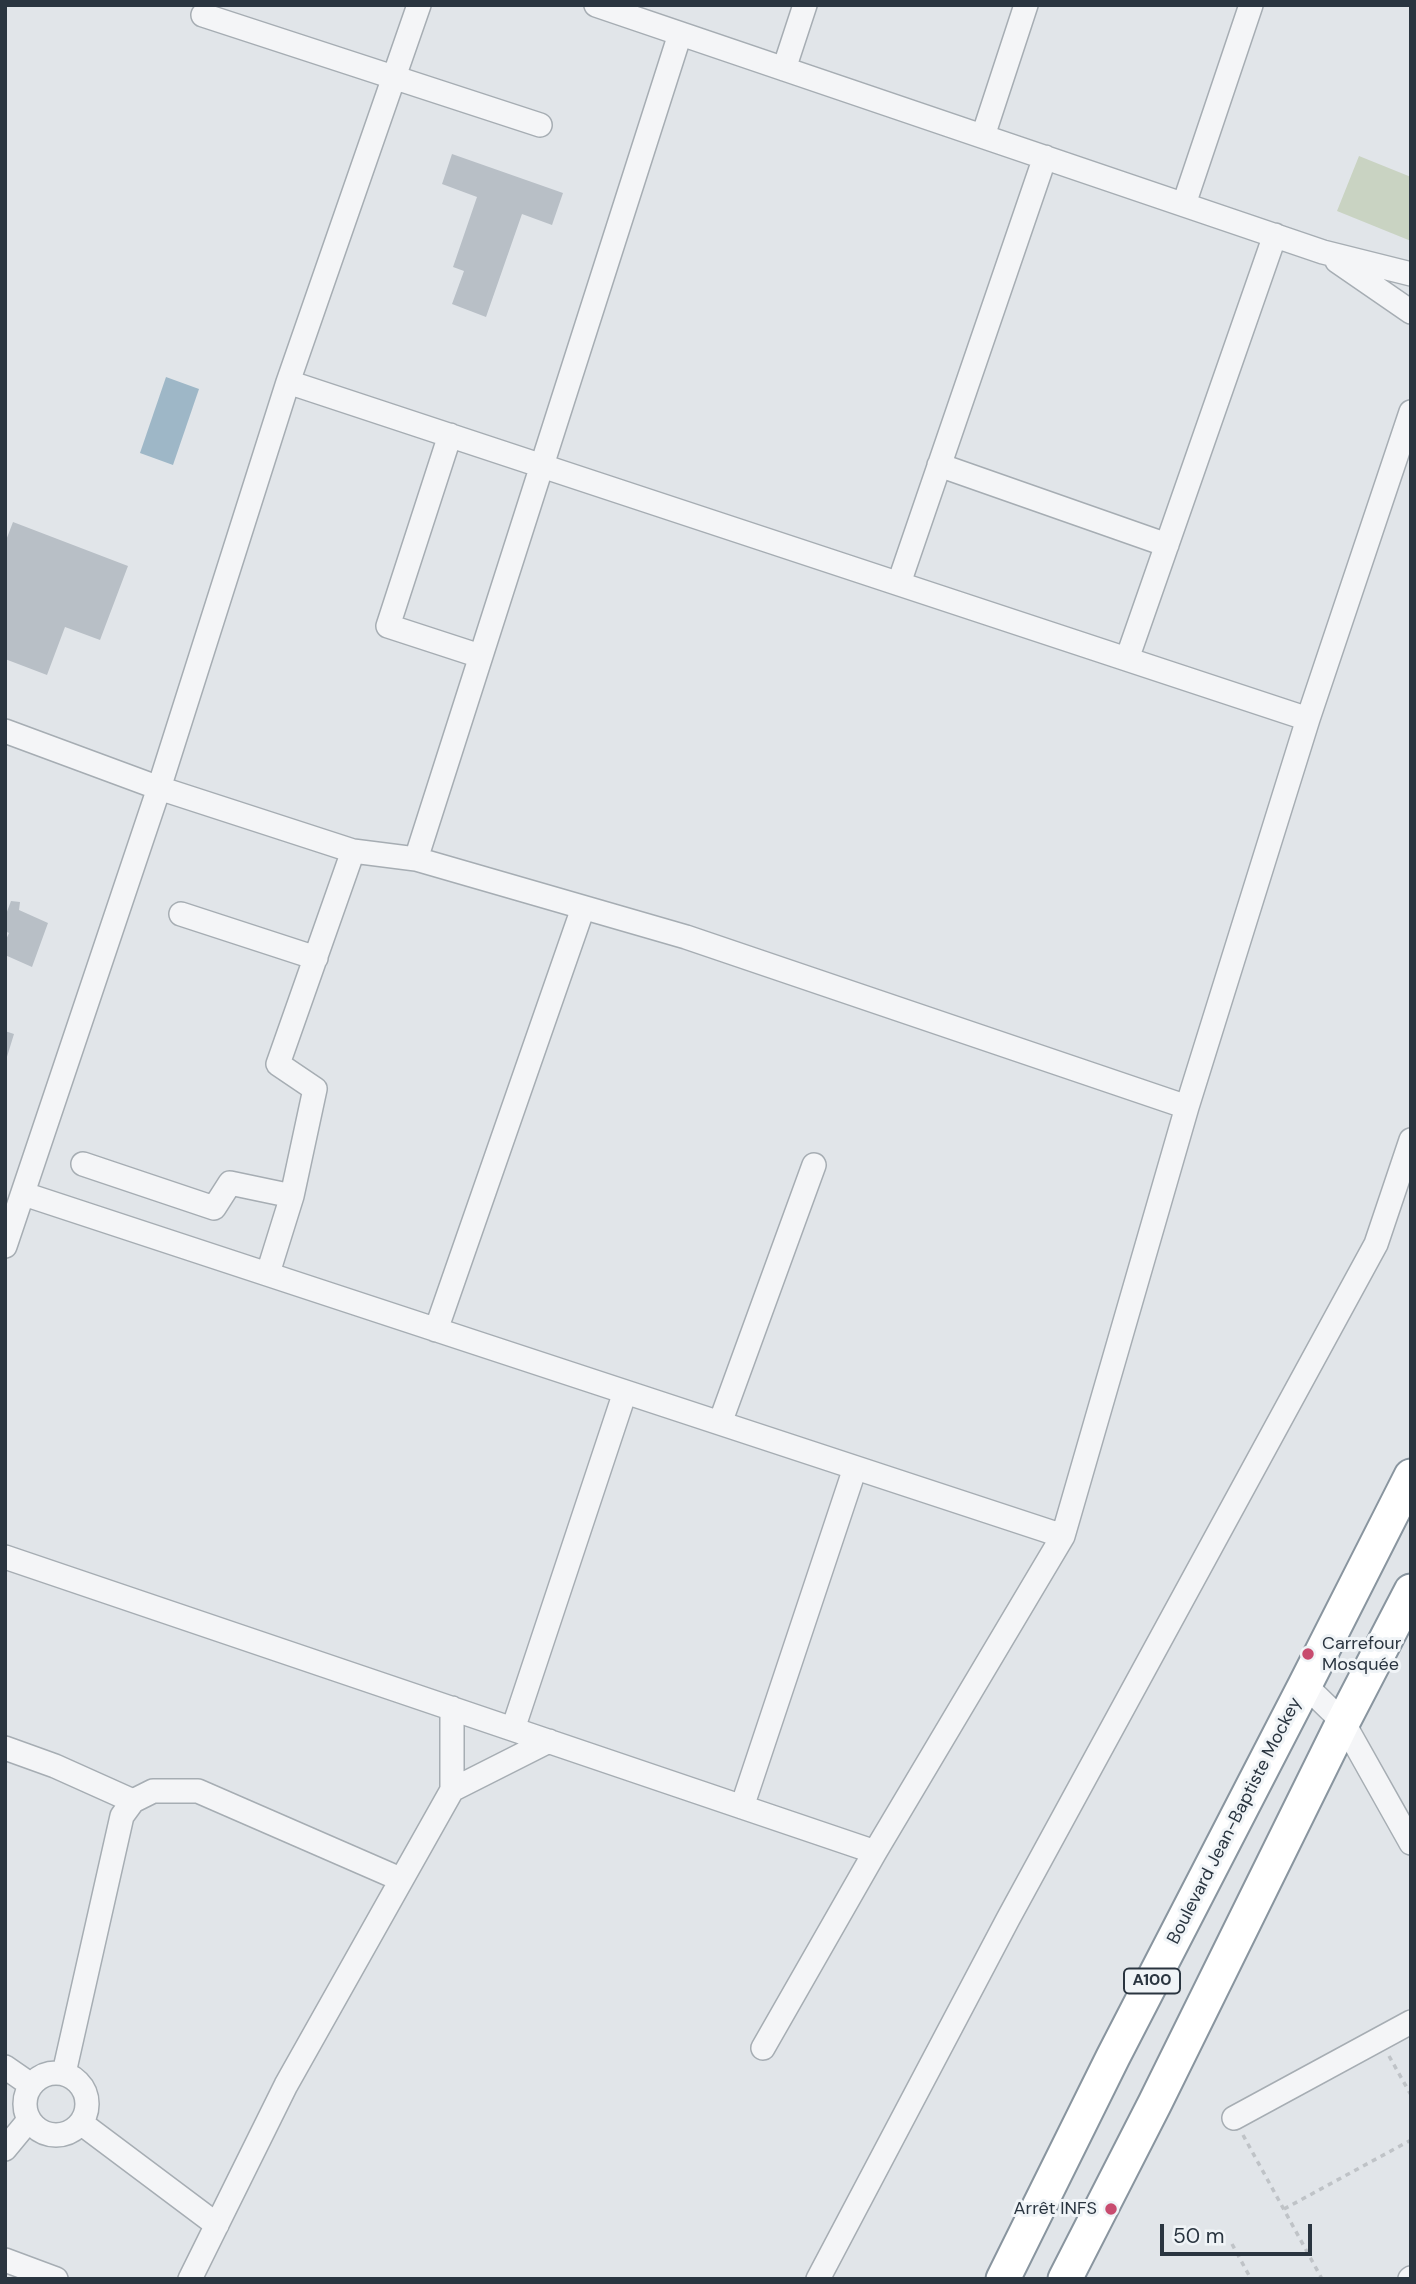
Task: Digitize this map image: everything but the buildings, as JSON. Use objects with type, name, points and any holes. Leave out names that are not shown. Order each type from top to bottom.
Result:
[{"type":"highway","name":"Boulevard Jean-Baptiste Mockey","points":[[1003,2279],[1113,2057],[1411,1476]]},
{"type":"highway","name":"A100","points":[[1065,2279],[1411,1591]]},
{"type":"street","points":[[5,1246],[159,788],[288,382],[419,5]]},
{"type":"street","points":[[596,5],[1323,252],[1411,274]]},
{"type":"street","points":[[784,69],[805,5]]},
{"type":"street","points":[[983,136],[1026,5]]},
{"type":"street","points":[[1184,204],[1251,5]]},
{"type":"street","points":[[203,15],[540,125]]},
{"type":"street","points":[[416,859],[680,34]]},
{"type":"street","points":[[899,583],[1045,158]]},
{"type":"street","points":[[1127,659],[1275,235]]},
{"type":"street","points":[[1323,252],[1410,310]]},
{"type":"street","points":[[288,382],[1307,719]]},
{"type":"street","points":[[763,2048],[875,1852],[1063,1536],[1187,1107],[1307,719],[1411,412]]},
{"type":"street","points":[[450,435],[388,626],[480,656]]},
{"type":"street","points":[[939,465],[1167,545]]},
{"type":"street","points":[[5,731],[159,788],[353,851],[416,859],[686,937],[1187,1107]]},
{"type":"street","points":[[268,1273],[292,1196],[315,1089],[278,1063],[353,851]]},
{"type":"street","points":[[436,1330],[583,908]]},
{"type":"street","points":[[181,914],[316,958]]},
{"type":"street","points":[[818,2279],[1015,1906],[1376,1244],[1411,1140]]},
{"type":"street","points":[[83,1164],[214,1208],[230,1183],[292,1196]]},
{"type":"street","points":[[720,1423],[814,1165]]},
{"type":"street","points":[[24,1194],[1063,1536]]},
{"type":"street","points":[[513,1729],[625,1392]]},
{"type":"street","points":[[742,1807],[855,1468]]},
{"type":"street","points":[[5,1557],[875,1852]]},
{"type":"street","points":[[1306,1685],[1343,1722],[1411,1843]]},
{"type":"street","points":[[190,2279],[286,2085],[452,1790],[452,1709]]},
{"type":"street","points":[[452,1790],[549,1741]]},
{"type":"street","points":[[5,1748],[55,1766],[133,1801]]},
{"type":"street","points":[[64,2073],[122,1816],[133,1801],[153,1791],[198,1791],[400,1879]]},
{"type":"street","points":[[1234,2118],[1411,2022]]},
{"type":"street","points":[[5,2067],[31,2085]]},
{"type":"street","points":[[51,2073],[64,2073],[75,2079],[82,2088],[87,2099],[86,2112],[72,2130],[60,2135],[48,2134],[37,2129],[29,2120],[25,2108],[26,2096],[31,2085],[40,2077],[51,2073]]},
{"type":"street","points":[[5,2149],[29,2120]]},
{"type":"street","points":[[80,2123],[217,2225]]},
{"type":"street","points":[[5,2260],[56,2279]]},
{"type":"path","points":[[1380,2039],[1411,2095]]},
{"type":"path","points":[[1234,2118],[1322,2279]]},
{"type":"path","points":[[1284,2209],[1411,2140]]},
{"type":"path","points":[[1232,2244],[1251,2279]]},
{"type":"green space","points":[[1359,156],[1411,177],[1411,241],[1337,211]]},
{"type":"water","points":[[166,377],[199,389],[173,465],[140,453]]},
{"type":"place","name":"Carrefour Mosquée","points":[[1308,1654]]},
{"type":"place","name":"Arrêt INFS","points":[[1111,2209]]}]
